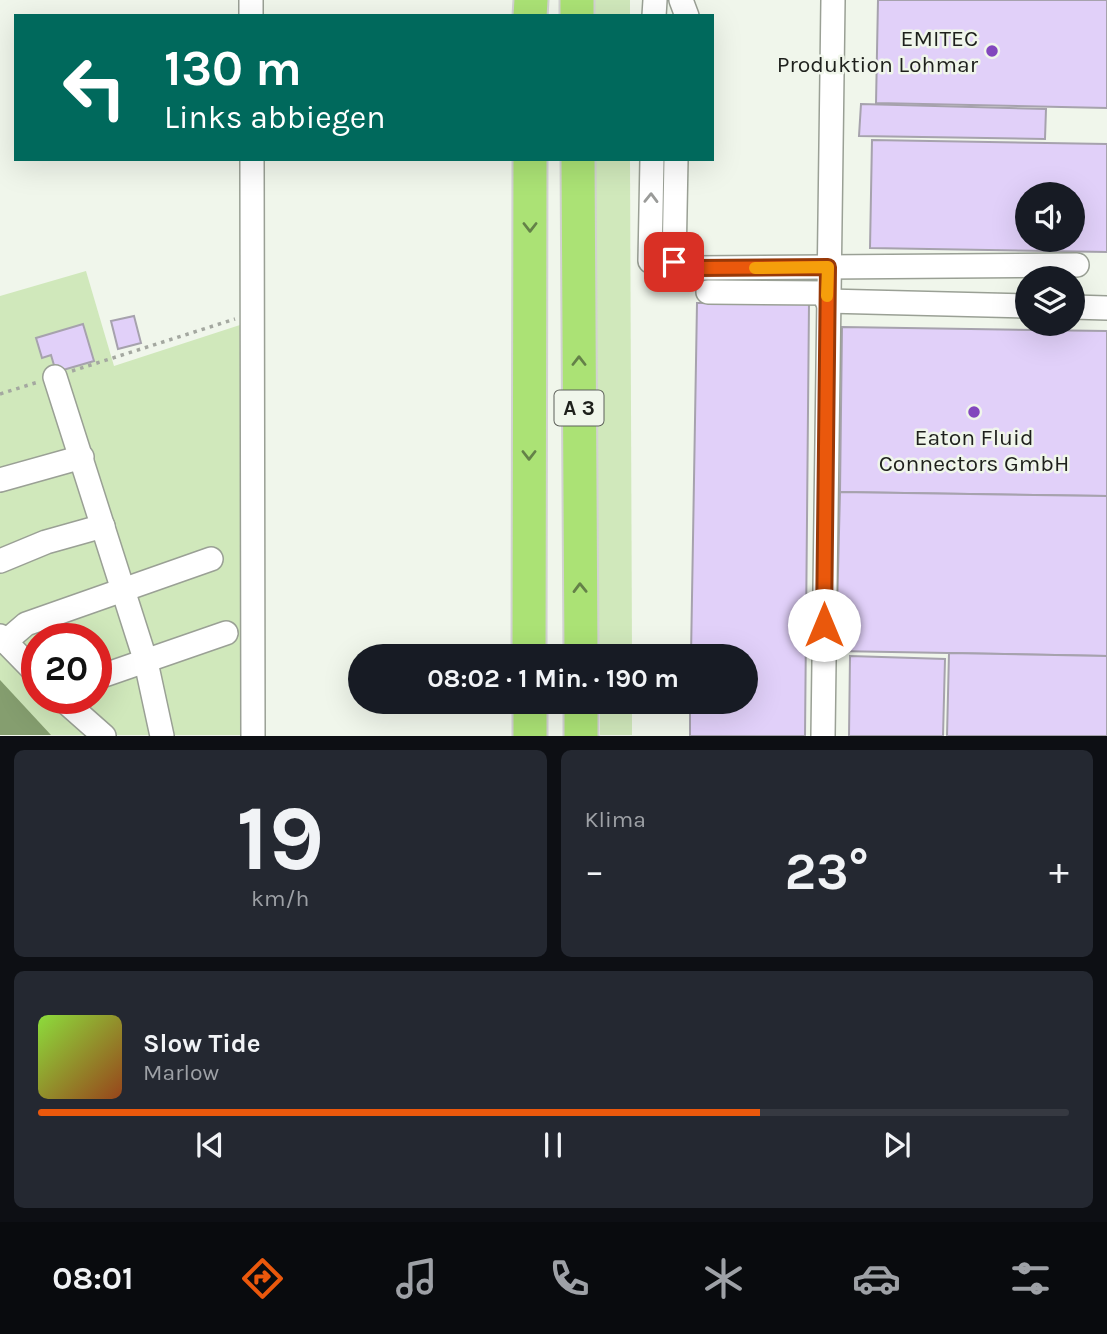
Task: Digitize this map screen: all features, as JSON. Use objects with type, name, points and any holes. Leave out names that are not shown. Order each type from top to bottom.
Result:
[{"type":"highway","name":"A 3","points":[[529,644],[530,161]]},
{"type":"highway","name":"A 3","points":[[578,161],[581,644]]},
{"type":"highway","points":[[530,714],[530,736]]},
{"type":"highway","points":[[581,736],[582,714]]},
{"type":"street","points":[[823,736],[833,0]]},
{"type":"street","points":[[253,161],[253,736]]},
{"type":"street","points":[[652,161],[650,261],[674,262],[696,268],[1077,265]]},
{"type":"street","points":[[674,262],[676,161]]},
{"type":"street","points":[[690,161],[689,198],[696,206]]},
{"type":"street","points":[[708,292],[1015,305]]},
{"type":"street","points":[[1085,307],[1107,308]]},
{"type":"street","points":[[55,377],[146,662],[162,736]]},
{"type":"street","points":[[0,480],[82,457]]},
{"type":"street","points":[[0,561],[46,542],[103,526]]},
{"type":"street","points":[[21,658],[2,639],[26,624],[211,559]]},
{"type":"street","points":[[112,673],[226,633]]},
{"type":"street","points":[[80,714],[104,736]]},
{"type":"path","points":[[0,394],[253,313]]},
{"type":"shaded area","points":[[592,0],[630,0],[630,14],[592,14]]},
{"type":"shaded area","points":[[592,161],[630,161],[632,644],[599,644]]},
{"type":"shaded area","points":[[86,271],[114,366],[243,324],[245,735],[0,735],[0,296]]},
{"type":"shaded area","points":[[0,680],[21,703],[21,714],[32,714],[51,735],[0,735]]},
{"type":"shaded area","points":[[600,714],[632,714],[632,735],[600,735]]},
{"type":"building","name":"EMITEC Produktion Lohmar","points":[[878,0],[1107,0],[1107,108],[876,103]]},
{"type":"building","points":[[861,104],[1046,109],[1045,139],[859,136]]},
{"type":"building","name":"EMITEC Produktion Lohmar","points":[[872,140],[1107,144],[1107,252],[1085,252],[1085,182],[1015,182],[1015,250],[870,248]]},
{"type":"building","points":[[697,303],[809,303],[805,736],[690,736],[690,714],[758,714],[758,644],[691,644]]},
{"type":"building","points":[[134,316],[141,343],[118,349],[111,321]]},
{"type":"building","points":[[83,324],[94,361],[56,372],[51,355],[42,358],[36,338]]},
{"type":"building","name":"Eaton Fluid Connectors GmbH","points":[[842,327],[1015,330],[1015,336],[1085,336],[1085,331],[1107,331],[1107,496],[840,492]]},
{"type":"building","name":"Eaton Fluid Connectors GmbH","points":[[840,492],[1107,496],[1107,656],[836,651]]},
{"type":"building","points":[[949,653],[1107,656],[1107,736],[947,736]]},
{"type":"building","points":[[850,656],[945,659],[943,736],[849,736]]},
{"type":"slow traffic","points":[[755,268],[828,267],[827,296]]},
{"type":"place","name":"EMITEC Produktion Lohmar","points":[[992,51]]},
{"type":"place","name":"Eaton Fluid Connectors GmbH","points":[[974,412]]},
{"type":"route","points":[[674,262],[696,268],[828,267],[824,625]]}]
